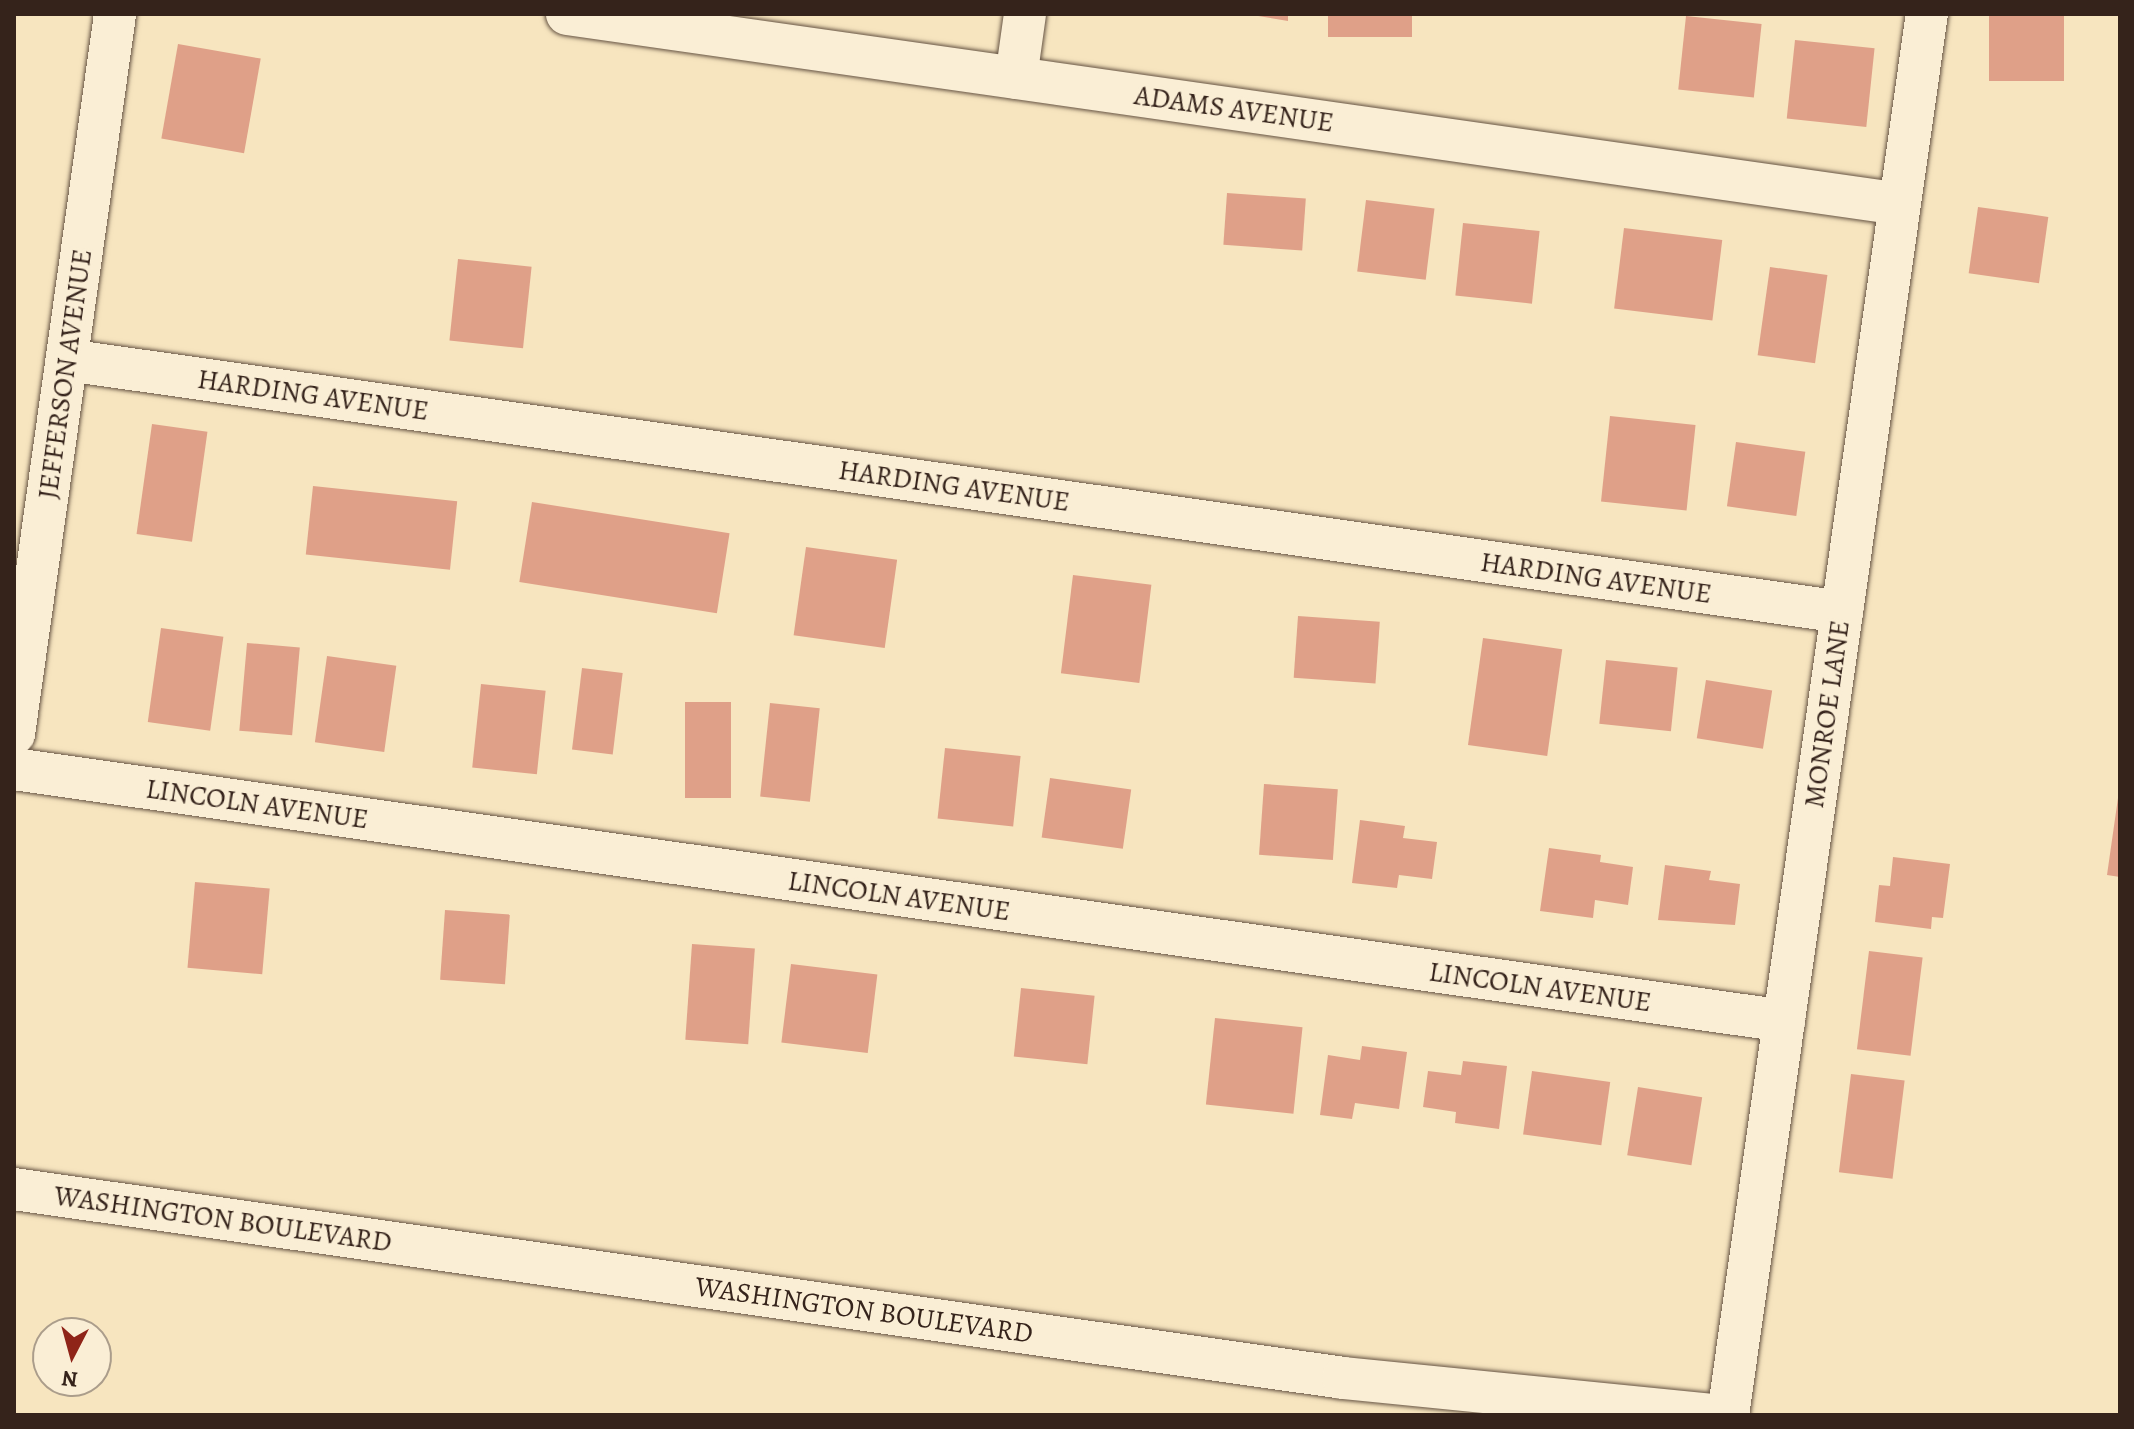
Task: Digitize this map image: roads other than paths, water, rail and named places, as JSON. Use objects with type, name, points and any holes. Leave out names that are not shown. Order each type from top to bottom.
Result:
[{"type":"street","name":"JEFFERSON AVENUE","points":[[14,734],[115,14]]},
{"type":"street","name":"ADAMS AVENUE","points":[[567,14],[1900,204]]},
{"type":"street","points":[[1016,78],[1025,14]]},
{"type":"street","name":"MONROE LANE","points":[[1728,1415],[1927,14]]},
{"type":"street","name":"HARDING AVENUE","points":[[67,360],[1842,612]]},
{"type":"street","name":"LINCOLN AVENUE","points":[[14,769],[1784,1021]]},
{"type":"street","name":"WASHINGTON BOULEVARD","points":[[14,1189],[1343,1378],[1716,1415]]}]
